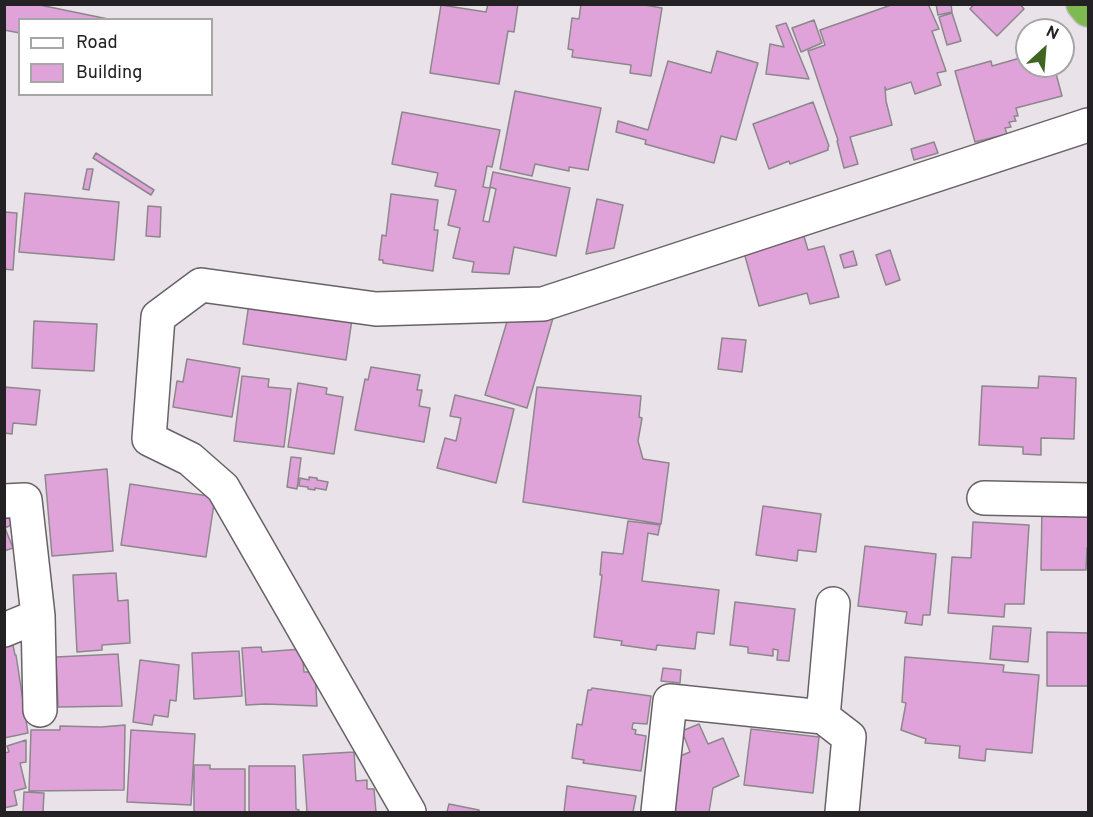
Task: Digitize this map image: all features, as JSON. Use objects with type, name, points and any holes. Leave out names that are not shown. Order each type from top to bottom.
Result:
[{"type":"highway","points":[[1083,4],[1089,10]]},
{"type":"street","points":[[409,813],[223,488],[190,459],[149,440],[158,317],[201,285],[376,309],[543,304],[1089,125]]},
{"type":"street","points":[[984,498],[1089,500]]},
{"type":"street","points":[[4,501],[25,500],[38,615],[40,710]]},
{"type":"street","points":[[823,717],[832,604]]},
{"type":"street","points":[[4,630],[38,615]]},
{"type":"street","points":[[658,813],[670,701],[823,717],[849,737],[842,813]]},
{"type":"building","points":[[4,4],[35,4],[103,18],[18,18],[18,33],[4,30]]},
{"type":"building","points":[[488,4],[518,4],[514,32],[508,31],[499,84],[430,73],[441,5],[486,12]]},
{"type":"building","points":[[581,4],[639,4],[662,8],[651,76],[630,73],[631,65],[572,57],[573,50],[568,49],[572,18],[579,19]]},
{"type":"building","points":[[894,4],[928,4],[939,29],[932,31],[946,71],[937,73],[941,85],[915,94],[911,82],[886,90],[885,87],[892,125],[850,137],[858,164],[844,168],[838,140],[808,51],[825,45],[820,30]]},
{"type":"building","points":[[936,4],[951,4],[952,12],[938,15]]},
{"type":"building","points":[[974,4],[1020,4],[1024,9],[997,36],[970,9]]},
{"type":"building","points":[[952,13],[961,41],[947,45],[939,17]]},
{"type":"building","points":[[814,20],[822,43],[801,52],[792,28]]},
{"type":"building","points":[[786,23],[809,79],[766,74],[770,44],[784,47],[776,26]]},
{"type":"building","points":[[717,51],[758,63],[736,140],[721,136],[714,163],[645,144],[646,140],[616,132],[618,121],[648,130],[668,61],[711,73]]},
{"type":"building","points":[[1015,59],[1015,78],[1057,78],[1062,96],[1016,108],[1018,116],[1014,116],[1016,121],[1009,122],[1011,127],[1005,128],[1007,134],[975,142],[955,71],[991,61],[992,66]]},
{"type":"building","points":[[515,91],[601,108],[588,170],[569,167],[569,171],[535,164],[532,176],[500,169]]},
{"type":"building","points":[[813,102],[829,146],[828,150],[769,169],[753,124]]},
{"type":"building","points":[[402,112],[500,130],[492,167],[487,166],[483,187],[490,188],[483,221],[489,222],[496,189],[490,187],[493,172],[570,188],[556,256],[514,247],[509,274],[472,272],[474,262],[453,258],[460,228],[448,225],[456,190],[435,186],[438,173],[392,164]]},
{"type":"building","points":[[934,142],[938,153],[914,160],[911,149]]},
{"type":"building","points":[[96,153],[154,190],[151,195],[93,158]]},
{"type":"building","points":[[87,169],[93,169],[89,190],[83,189]]},
{"type":"building","points":[[25,193],[119,202],[114,260],[19,252]]},
{"type":"building","points":[[391,194],[438,200],[434,230],[438,230],[433,271],[383,263],[383,260],[379,260],[382,235],[386,236]]},
{"type":"building","points":[[597,199],[623,205],[614,248],[586,254]]},
{"type":"building","points":[[148,206],[161,207],[160,237],[146,236]]},
{"type":"building","points":[[4,212],[17,213],[13,270],[4,269]]},
{"type":"building","points":[[803,233],[808,250],[824,246],[839,297],[810,304],[807,293],[759,306],[743,249]]},
{"type":"building","points":[[890,250],[900,280],[886,285],[876,255]]},
{"type":"building","points":[[853,251],[857,265],[844,268],[840,255]]},
{"type":"building","points":[[251,290],[354,306],[346,360],[243,344]]},
{"type":"building","points":[[512,305],[553,318],[527,408],[485,395]]},
{"type":"building","points":[[34,321],[97,324],[94,371],[32,368]]},
{"type":"building","points":[[722,338],[746,340],[742,372],[718,369]]},
{"type":"building","points":[[187,359],[240,368],[232,417],[173,407],[177,381],[183,382]]},
{"type":"building","points":[[371,367],[420,375],[417,390],[422,390],[419,406],[430,408],[424,442],[355,430],[365,379],[368,380]]},
{"type":"building","points":[[242,376],[269,379],[268,387],[291,389],[284,447],[234,441]]},
{"type":"building","points":[[1039,376],[1076,378],[1074,439],[1041,438],[1041,455],[1023,454],[1023,447],[979,445],[982,386],[1038,388]]},
{"type":"building","points":[[298,383],[327,388],[326,394],[343,397],[334,454],[288,447]]},
{"type":"building","points":[[4,387],[40,390],[36,425],[13,423],[12,434],[4,433]]},
{"type":"building","points":[[537,387],[641,396],[639,417],[642,418],[638,441],[643,459],[669,463],[661,524],[523,502]]},
{"type":"building","points":[[455,395],[514,409],[496,483],[437,468],[445,438],[456,441],[461,418],[450,416]]},
{"type":"building","points":[[291,457],[301,458],[297,489],[287,487]]},
{"type":"building","points":[[107,469],[113,551],[52,556],[45,475]]},
{"type":"building","points":[[309,477],[328,482],[326,490],[299,486],[300,478],[309,480]]},
{"type":"building","points":[[130,484],[215,497],[206,557],[121,545]]},
{"type":"building","points":[[1042,502],[1088,502],[1086,570],[1041,570]]},
{"type":"building","points":[[763,506],[821,514],[816,552],[798,550],[797,561],[756,555]]},
{"type":"building","points":[[6,507],[13,524],[5,528],[13,548],[4,551],[4,508]]},
{"type":"building","points":[[628,521],[660,525],[658,535],[648,533],[642,581],[719,590],[714,634],[697,632],[695,649],[657,645],[656,650],[621,645],[622,641],[594,637],[602,575],[600,575],[602,552],[623,554]]},
{"type":"building","points":[[973,522],[1029,525],[1024,604],[1005,604],[1004,617],[948,613],[952,557],[971,558]]},
{"type":"building","points":[[865,546],[936,554],[930,615],[923,615],[922,625],[905,623],[907,612],[858,606]]},
{"type":"building","points":[[116,573],[118,601],[128,600],[130,643],[102,645],[102,650],[77,652],[73,575]]},
{"type":"building","points":[[735,602],[795,609],[789,661],[777,660],[778,650],[773,649],[773,656],[748,653],[748,647],[730,645]]},
{"type":"building","points":[[993,626],[1031,628],[1028,662],[990,659]]},
{"type":"building","points":[[1047,632],[1088,633],[1088,686],[1047,686]]},
{"type":"building","points":[[13,645],[28,733],[4,738],[4,646]]},
{"type":"building","points":[[261,647],[262,652],[302,649],[304,672],[315,672],[317,706],[246,705],[242,648]]},
{"type":"building","points":[[239,651],[242,696],[194,699],[192,653]]},
{"type":"building","points":[[118,654],[122,706],[58,707],[56,657]]},
{"type":"building","points":[[905,657],[1004,665],[1003,672],[1039,675],[1032,753],[986,749],[985,761],[959,758],[960,746],[925,743],[926,739],[901,730],[906,703],[902,702]]},
{"type":"building","points":[[140,660],[179,665],[176,701],[170,700],[168,717],[154,715],[152,725],[133,722]]},
{"type":"building","points":[[663,668],[681,670],[680,683],[661,681]]},
{"type":"building","points":[[592,688],[651,696],[647,724],[633,723],[632,729],[636,730],[635,734],[646,736],[641,771],[583,763],[584,760],[572,758],[577,724],[582,725],[588,690]]},
{"type":"building","points":[[699,724],[708,744],[723,738],[739,776],[713,788],[709,812],[672,812],[680,756],[690,752],[682,731]]},
{"type":"building","points":[[125,725],[124,790],[29,791],[31,730],[60,730],[60,726]]},
{"type":"building","points":[[751,729],[819,737],[813,793],[744,785]]},
{"type":"building","points":[[131,730],[195,734],[191,805],[127,802]]},
{"type":"building","points":[[26,740],[26,762],[20,763],[26,788],[14,791],[17,805],[4,808],[4,753],[9,752],[7,746]]},
{"type":"building","points":[[354,752],[356,781],[367,780],[367,789],[374,789],[376,812],[307,812],[303,755]]},
{"type":"building","points":[[194,765],[210,765],[210,769],[245,769],[245,812],[194,812]]},
{"type":"building","points":[[249,766],[295,766],[296,809],[299,812],[249,812]]},
{"type":"building","points":[[567,786],[636,796],[633,812],[564,812]]},
{"type":"building","points":[[24,792],[44,793],[43,812],[23,812]]},
{"type":"building","points":[[449,804],[479,810],[479,812],[447,812]]}]
